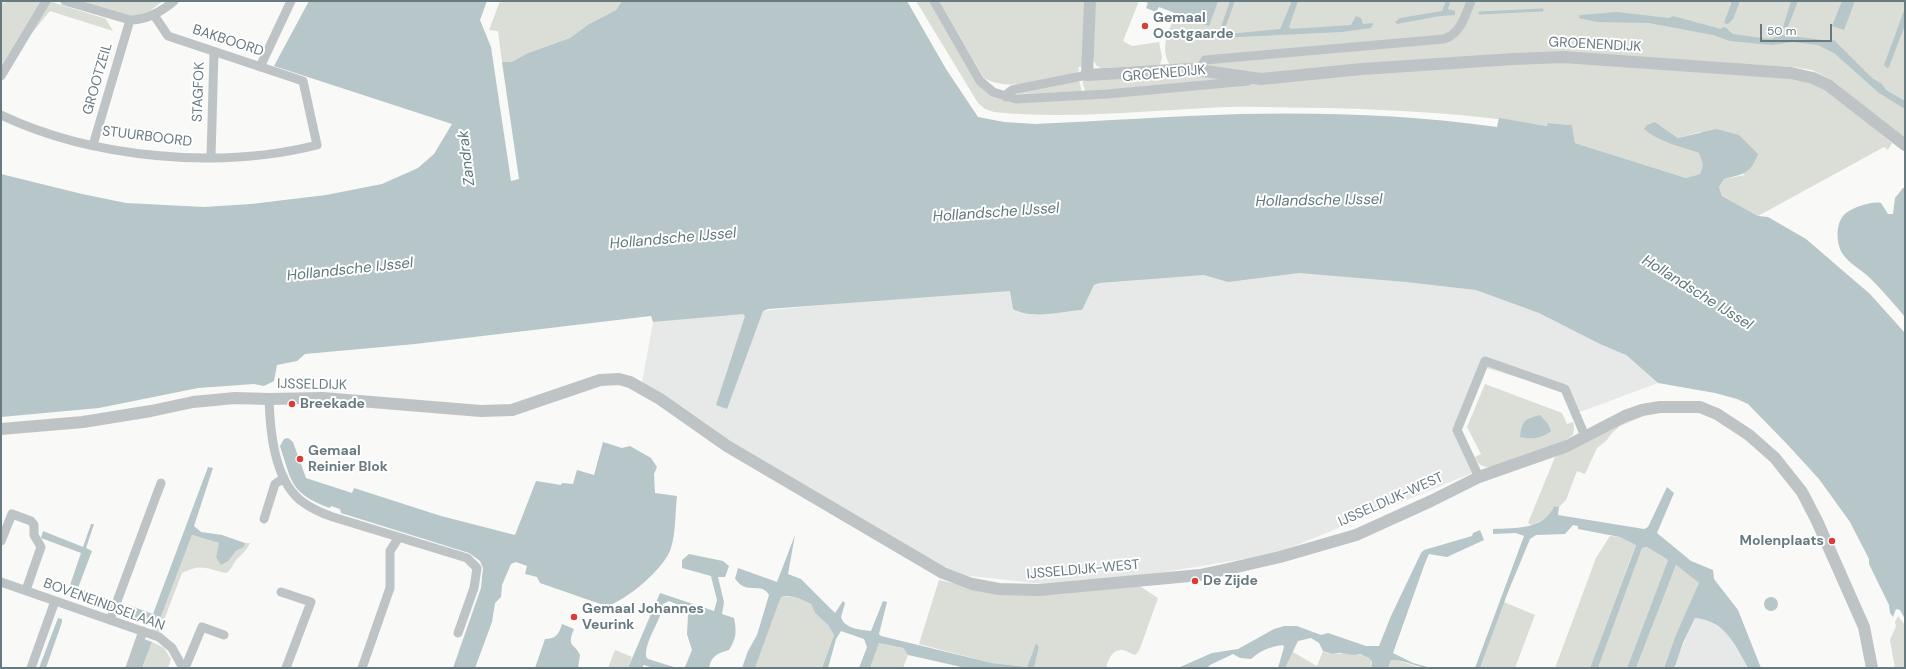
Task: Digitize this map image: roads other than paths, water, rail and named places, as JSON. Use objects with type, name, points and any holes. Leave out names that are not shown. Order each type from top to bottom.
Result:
[{"type":"street","points":[[1,76],[46,1]]},
{"type":"street","points":[[65,1],[130,20],[141,20],[154,15],[174,1]]},
{"type":"street","points":[[260,67],[290,1]]},
{"type":"street","name":"GROENEDIJK","points":[[934,1],[980,82],[993,92],[1006,97],[1016,99],[1107,94],[1261,79]]},
{"type":"street","points":[[1087,75],[1090,1]]},
{"type":"street","name":"GROENEDIJK","points":[[1199,70],[1205,60],[1444,39],[1458,30],[1471,1]]},
{"type":"street","name":"BAKBOORD","points":[[154,15],[168,36],[303,81],[317,145]]},
{"type":"street","name":"GROOTZEIL","points":[[93,145],[130,20]]},
{"type":"street","name":"STAGFOK","points":[[211,157],[214,52]]},
{"type":"street","name":"GROENENDIJK","points":[[1261,79],[1370,68],[1563,57],[1791,73],[1813,78],[1828,85],[1905,145]]},
{"type":"street","name":"GROENEDIJK","points":[[1006,97],[1012,90],[1087,75],[1172,69],[1199,70],[1261,79]]},
{"type":"street","name":"STUURBOORD","points":[[1,115],[14,122],[65,138],[93,145],[158,156],[211,157],[265,154],[296,150],[317,145]]},
{"type":"street","points":[[1479,477],[1457,430],[1485,361],[1565,389],[1585,436]]},
{"type":"street","name":"IJSSELDIJK","points":[[1,429],[83,422],[151,411],[193,402],[236,398],[323,398],[481,411],[512,410],[600,380],[619,379]]},
{"type":"street","name":"IJSSELDIJK-WEST","points":[[619,379],[630,382],[660,399],[724,444],[943,573],[972,584],[1019,590],[1059,589],[1200,575],[1265,560],[1356,535],[1479,477],[1549,453],[1625,416],[1642,410],[1689,406],[1700,407],[1717,414],[1749,435],[1774,458],[1789,475],[1809,505],[1864,627],[1872,668]]},
{"type":"street","points":[[269,399],[273,435],[284,478],[292,492],[299,500],[318,512],[467,558],[478,568],[474,588],[458,633]]},
{"type":"street","points":[[264,520],[275,484],[284,478]]},
{"type":"street","points":[[110,620],[161,482]]},
{"type":"street","name":"BOVENEINDSELAAN","points":[[1,541],[12,514],[31,521],[34,525],[34,535],[40,547],[26,590]]},
{"type":"street","points":[[362,668],[390,588],[390,551],[399,537]]},
{"type":"street","name":"BOVENEINDSELAAN","points":[[1,582],[159,637],[172,648],[184,668]]},
{"type":"street","points":[[281,592],[311,602],[286,668]]},
{"type":"street","points":[[32,668],[55,601]]},
{"type":"street","name":"BOVENEINDSELAAN","points":[[184,668],[202,627],[224,635]]},
{"type":"street","points":[[130,668],[143,631]]},
{"type":"water","points":[[309,1],[487,1],[480,20],[491,47],[511,181],[519,179],[502,62],[512,62],[528,53],[570,38],[589,24],[616,10],[622,1],[907,1],[946,69],[978,117],[1004,122],[1035,124],[1272,113],[1401,117],[1497,127],[1499,118],[1547,126],[1548,123],[1572,125],[1575,143],[1686,178],[1700,174],[1703,165],[1699,153],[1670,144],[1650,134],[1644,129],[1647,125],[1655,122],[1678,138],[1716,129],[1739,135],[1758,154],[1752,166],[1746,172],[1724,179],[1719,187],[1722,196],[1758,216],[1768,217],[1806,239],[1870,294],[1905,333],[1905,619],[1900,610],[1896,609],[1893,617],[1890,613],[1889,605],[1869,564],[1869,559],[1850,522],[1819,479],[1748,404],[1737,399],[1715,393],[1658,383],[1626,355],[1600,344],[1539,313],[1476,290],[1406,282],[1299,273],[1228,282],[1204,275],[1099,283],[1094,285],[1082,310],[1047,314],[1029,314],[1013,309],[1010,291],[768,309],[763,311],[727,409],[716,405],[745,316],[743,314],[653,322],[651,316],[415,344],[305,354],[297,361],[277,365],[274,381],[264,386],[254,384],[198,388],[99,408],[1,417],[1,174],[126,203],[204,207],[251,204],[326,195],[382,184],[418,168],[434,154],[452,124],[274,66]]},
{"type":"water","points":[[1143,1],[1218,1],[1209,26],[1159,7],[1156,12],[1146,8],[1148,3]]},
{"type":"water","points":[[1230,1],[1235,1],[1225,28],[1225,32],[1228,34],[1280,29],[1292,1],[1298,1],[1289,27],[1291,29],[1351,25],[1356,16],[1361,18],[1363,24],[1373,24],[1371,28],[1342,32],[1219,38],[1220,30]]},
{"type":"water","points":[[1446,1],[1450,3],[1448,9],[1455,11],[1455,15],[1440,16],[1397,24],[1395,22],[1400,18],[1442,11]]},
{"type":"water","points":[[1732,1],[1740,1],[1733,19],[1728,24],[1724,23]]},
{"type":"water","points":[[1791,1],[1798,1],[1787,29],[1783,27]]},
{"type":"water","points":[[1842,1],[1855,1],[1844,30],[1832,26]]},
{"type":"water","points":[[1905,8],[1905,25],[1889,67],[1887,68],[1884,65]]},
{"type":"water","points":[[1617,12],[1669,18],[1673,16],[1721,29],[1723,27],[1727,28],[1733,34],[1754,37],[1770,39],[1783,35],[1831,41],[1834,40],[1872,78],[1882,84],[1886,90],[1905,101],[1905,109],[1879,93],[1834,53],[1818,45],[1793,42],[1772,45],[1730,41],[1713,35],[1649,23],[1597,22],[1579,18],[1580,15]]},
{"type":"water","points":[[1903,188],[1905,188],[1905,317],[1870,278],[1845,257],[1840,248],[1838,238],[1838,227],[1842,217],[1846,213],[1863,205],[1881,203],[1888,214],[1893,214],[1895,198]]},
{"type":"water","points":[[1540,415],[1548,424],[1551,431],[1536,438],[1520,437],[1523,424],[1530,418]]},
{"type":"water","points":[[288,438],[293,442],[306,478],[352,493],[354,488],[441,516],[515,535],[536,481],[561,485],[562,483],[573,484],[577,470],[594,475],[603,442],[622,448],[630,446],[651,458],[657,467],[654,474],[655,493],[677,496],[673,542],[668,556],[644,583],[623,598],[606,606],[540,583],[537,577],[525,574],[527,566],[516,562],[511,564],[502,585],[501,597],[495,603],[492,622],[475,668],[453,668],[481,588],[483,568],[480,561],[469,553],[341,513],[340,509],[331,506],[330,508],[307,498],[295,486],[287,469],[280,446],[284,439]]},
{"type":"water","points":[[208,467],[213,468],[194,526],[201,532],[222,535],[245,543],[244,547],[236,551],[228,561],[221,565],[216,557],[219,543],[192,535],[157,627],[124,615],[128,605],[153,614]]},
{"type":"water","points":[[1667,487],[1674,493],[1657,533],[1691,561],[1713,570],[1714,579],[1738,610],[1761,668],[1748,668],[1733,642],[1722,629],[1706,620],[1695,618],[1683,643],[1675,666],[1673,668],[1664,668],[1675,637],[1699,583],[1676,565],[1636,668],[1627,668],[1668,560],[1647,547],[1642,548],[1598,668],[1590,668],[1636,545],[1620,537],[1578,529],[1578,526],[1573,525],[1565,534],[1536,535],[1530,539],[1508,592],[1480,668],[1475,668],[1524,536],[1516,533],[1493,534],[1493,529],[1519,528],[1536,524],[1549,514],[1554,506],[1559,507],[1558,515],[1644,529],[1648,527]]},
{"type":"water","points":[[91,524],[94,524],[86,548],[92,551],[78,588],[108,599],[104,609],[67,594],[81,553],[41,538],[43,531],[83,547]]},
{"type":"water","points":[[1480,530],[1484,540],[1447,557],[1429,554],[1393,653],[1413,663],[1431,668],[1391,660],[1388,668],[1372,668],[1372,662],[1369,658],[1360,654],[1332,654],[1323,651],[1319,643],[1311,638],[1298,641],[1285,668],[1278,668],[1284,647],[1283,645],[1266,649],[1251,659],[1240,658],[1233,654],[1210,665],[1207,668],[1178,668],[1212,653],[1238,649],[1274,629],[1284,626],[1297,626],[1321,635],[1328,633],[1366,646],[1379,646],[1391,616],[1421,553],[1424,550],[1472,536],[1473,533]]},
{"type":"water","points":[[795,535],[788,574],[801,579],[835,613],[843,601],[845,603],[841,617],[849,626],[871,631],[883,601],[887,602],[879,634],[881,636],[992,663],[1027,667],[1036,643],[1039,647],[1034,668],[966,668],[908,655],[903,648],[879,643],[870,668],[859,668],[867,647],[864,639],[841,631],[836,639],[828,668],[822,668],[834,635],[828,625],[815,613],[811,604],[796,598],[785,596],[781,597],[755,668],[742,668],[748,651],[757,635],[769,595],[762,589],[748,588],[739,583],[735,579],[738,568],[777,582]]},
{"type":"water","points":[[689,554],[723,561],[729,566],[725,577],[718,577],[724,602],[722,614],[734,618],[735,635],[729,650],[718,654],[713,658],[709,668],[683,668],[685,667],[692,650],[687,634],[688,615],[684,607],[669,601],[663,604],[662,611],[650,637],[646,650],[646,657],[648,659],[677,668],[653,668],[644,665],[641,668],[628,668],[660,593],[714,611],[717,600],[711,576],[682,568],[682,560]]},
{"type":"water","points":[[1768,597],[1774,597],[1778,601],[1778,607],[1774,611],[1768,611],[1764,607],[1764,601]]},
{"type":"water","points":[[58,618],[62,619],[62,622],[46,668],[39,668]]},
{"type":"water","points":[[562,624],[574,629],[571,642],[580,655],[578,668],[535,668],[545,639],[554,637],[560,631]]},
{"type":"water","points":[[144,639],[152,642],[142,668],[133,668]]},
{"type":"waterway","points":[[1480,13],[1542,10]]},
{"type":"place","name":"Gemaal Oostgaarde","points":[[1145,26]]},
{"type":"place","name":"Breekade","points":[[292,404]]},
{"type":"place","name":"Gemaal Reinier Blok","points":[[300,459]]},
{"type":"place","name":"Molenplaats","points":[[1832,541]]},
{"type":"place","name":"De Zijde","points":[[1195,581]]},
{"type":"place","name":"Gemaal Johannes Veurink","points":[[574,617]]},
{"type":"water label","name":"Zandrak","points":[[467,158]]},
{"type":"water label","name":"Hollandsche IJssel","points":[[1319,201]]},
{"type":"water label","name":"Hollandsche IJssel","points":[[996,213]]},
{"type":"water label","name":"Hollandsche IJssel","points":[[673,239]]},
{"type":"water label","name":"Hollandsche IJssel","points":[[350,270]]},
{"type":"water label","name":"Hollandsche IJssel","points":[[1697,293]]}]
